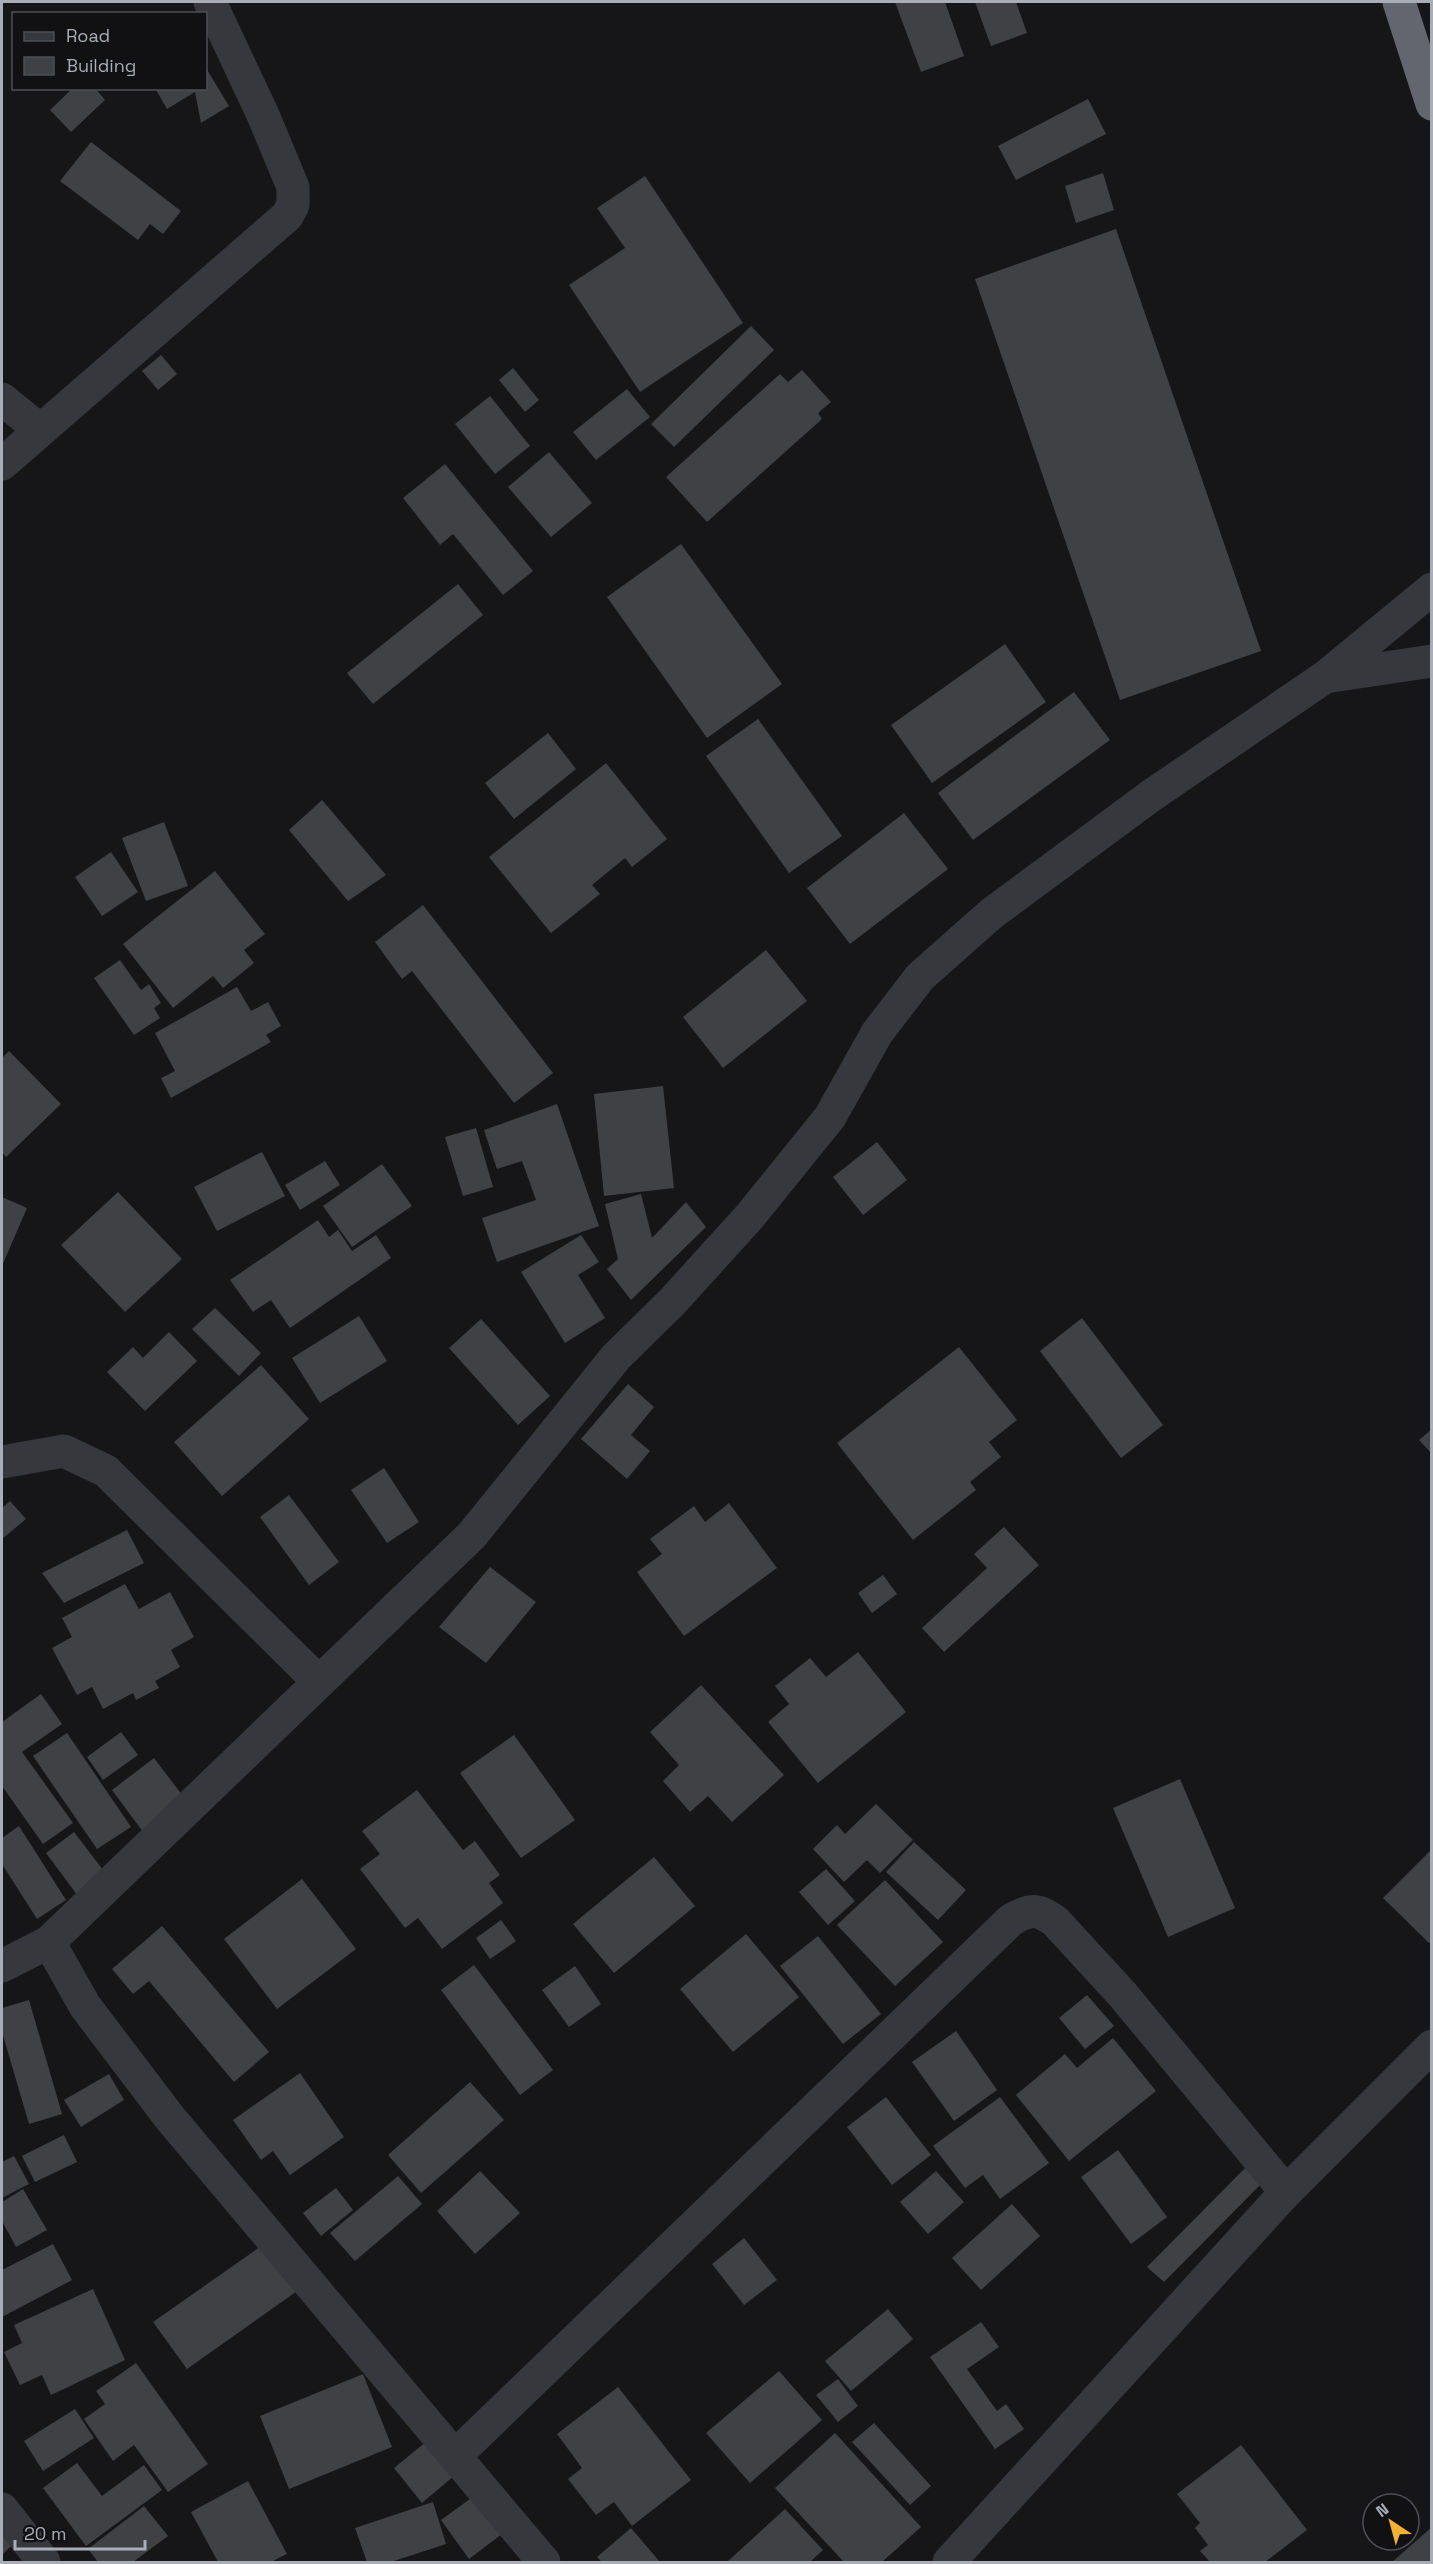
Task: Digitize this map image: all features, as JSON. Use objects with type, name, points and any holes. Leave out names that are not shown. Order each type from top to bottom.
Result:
[{"type":"highway","points":[[1399,2],[1431,104]]},
{"type":"street","points":[[2,464],[287,216],[293,205],[293,187],[210,2]]},
{"type":"street","points":[[2,399],[40,430]]},
{"type":"street","points":[[2,1966],[49,1942],[472,1535],[616,1357],[672,1302],[750,1216],[830,1117],[877,1033],[920,977],[992,914],[1152,795],[1325,677],[1431,589]]},
{"type":"street","points":[[1325,677],[1431,661]]},
{"type":"street","points":[[2,1462],[64,1451],[106,1471],[319,1682]]},
{"type":"street","points":[[455,2456],[1011,1920],[1028,1911],[1042,1912],[1055,1921],[1123,1995],[1286,2192]]},
{"type":"street","points":[[49,1942],[85,2006],[170,2118],[544,2562]]},
{"type":"street","points":[[949,2562],[1286,2192],[1431,2046]]},
{"type":"street","points":[[2,2509],[44,2562]]},
{"type":"building","points":[[895,2],[945,2],[964,56],[921,72]]},
{"type":"building","points":[[975,2],[1016,2],[1027,33],[991,46]]},
{"type":"building","points":[[207,70],[229,106],[201,123],[195,92],[167,109],[156,90],[207,90]]},
{"type":"building","points":[[71,90],[97,90],[105,100],[71,132],[50,110]]},
{"type":"building","points":[[1088,99],[1106,134],[1016,180],[998,146]]},
{"type":"building","points":[[91,142],[181,211],[163,234],[150,224],[138,240],[60,181]]},
{"type":"building","points":[[1103,173],[1114,210],[1076,223],[1065,186]]},
{"type":"building","points":[[645,176],[743,323],[640,392],[569,285],[625,248],[597,208]]},
{"type":"building","points":[[1116,229],[1261,651],[1120,700],[975,279]]},
{"type":"building","points":[[751,326],[774,350],[674,447],[651,424]]},
{"type":"building","points":[[161,355],[177,374],[158,390],[142,371]]},
{"type":"building","points":[[513,368],[539,400],[525,412],[499,380]]},
{"type":"building","points":[[802,370],[831,402],[818,413],[822,419],[707,522],[666,477],[780,374],[788,382]]},
{"type":"building","points":[[627,389],[650,417],[596,460],[573,432]]},
{"type":"building","points":[[490,396],[530,446],[495,474],[455,424]]},
{"type":"building","points":[[549,452],[592,503],[551,537],[508,487]]},
{"type":"building","points":[[445,464],[533,571],[503,595],[453,534],[440,545],[403,498]]},
{"type":"building","points":[[681,544],[782,684],[707,738],[607,597]]},
{"type":"building","points":[[458,584],[483,615],[373,704],[347,673]]},
{"type":"building","points":[[1005,644],[1046,702],[932,783],[891,725]]},
{"type":"building","points":[[1074,692],[1110,740],[973,840],[938,793]]},
{"type":"building","points":[[758,719],[842,836],[789,873],[706,756]]},
{"type":"building","points":[[548,733],[576,769],[514,819],[485,783]]},
{"type":"building","points":[[606,763],[667,839],[632,867],[625,858],[592,885],[600,894],[551,933],[489,857]]},
{"type":"building","points":[[322,800],[386,875],[348,901],[289,830]]},
{"type":"building","points":[[904,813],[948,869],[850,944],[807,888]]},
{"type":"building","points":[[164,822],[188,886],[146,901],[122,838]]},
{"type":"building","points":[[111,852],[138,892],[102,916],[75,877]]},
{"type":"building","points":[[215,871],[265,934],[244,950],[254,963],[223,988],[213,976],[173,1008],[123,944]]},
{"type":"building","points":[[423,905],[553,1073],[514,1103],[412,971],[402,979],[375,942]]},
{"type":"building","points":[[766,950],[807,1001],[723,1068],[683,1017]]},
{"type":"building","points":[[120,960],[141,990],[149,984],[161,1003],[154,1008],[160,1018],[134,1035],[94,978]]},
{"type":"building","points":[[237,987],[251,1011],[268,1002],[281,1026],[266,1035],[271,1042],[171,1098],[161,1078],[175,1071],[155,1033]]},
{"type":"building","points":[[9,1051],[61,1104],[6,1157],[2,1152],[2,1058]]},
{"type":"building","points":[[663,1086],[674,1188],[604,1196],[594,1094]]},
{"type":"building","points":[[557,1104],[599,1226],[497,1262],[482,1218],[536,1200],[522,1161],[497,1169],[484,1130]]},
{"type":"building","points":[[476,1128],[493,1187],[463,1196],[445,1137]]},
{"type":"building","points":[[877,1142],[907,1180],[863,1215],[833,1177]]},
{"type":"building","points":[[262,1152],[285,1196],[217,1231],[194,1187]]},
{"type":"building","points":[[325,1161],[340,1185],[300,1210],[285,1185]]},
{"type":"building","points":[[382,1164],[412,1206],[352,1247],[323,1206]]},
{"type":"building","points":[[118,1192],[182,1259],[125,1312],[61,1245]]},
{"type":"building","points":[[641,1194],[652,1238],[686,1202],[706,1227],[631,1300],[607,1269],[618,1259],[605,1204]]},
{"type":"building","points":[[2,1197],[27,1208],[2,1266]]},
{"type":"building","points":[[318,1220],[329,1237],[338,1230],[352,1251],[376,1235],[391,1258],[290,1328],[271,1300],[253,1312],[230,1280]]},
{"type":"building","points":[[581,1235],[599,1262],[578,1275],[605,1318],[565,1343],[521,1272]]},
{"type":"building","points":[[215,1308],[261,1353],[239,1376],[192,1329]]},
{"type":"building","points":[[359,1316],[387,1361],[320,1403],[292,1358]]},
{"type":"building","points":[[1082,1318],[1163,1425],[1121,1458],[1040,1351]]},
{"type":"building","points":[[481,1319],[550,1396],[518,1425],[449,1348]]},
{"type":"building","points":[[169,1332],[197,1361],[145,1411],[107,1372],[133,1347],[143,1358]]},
{"type":"building","points":[[959,1347],[1017,1420],[989,1442],[1001,1457],[970,1482],[976,1490],[913,1540],[837,1443]]},
{"type":"building","points":[[261,1365],[309,1419],[222,1496],[174,1442]]},
{"type":"building","points":[[628,1384],[654,1407],[631,1435],[650,1451],[627,1479],[581,1439]]},
{"type":"building","points":[[1432,1429],[1432,1454],[1419,1440]]},
{"type":"building","points":[[384,1468],[419,1522],[387,1543],[351,1490]]},
{"type":"building","points":[[289,1495],[339,1562],[309,1585],[260,1517]]},
{"type":"building","points":[[10,1501],[26,1519],[2,1539],[2,1508]]},
{"type":"building","points":[[729,1503],[777,1568],[684,1636],[637,1572],[662,1554],[650,1539],[694,1506],[705,1522]]},
{"type":"building","points":[[1004,1527],[1039,1565],[944,1652],[922,1628],[987,1568],[974,1554]]},
{"type":"building","points":[[127,1530],[144,1563],[64,1603],[42,1573]]},
{"type":"building","points":[[490,1567],[536,1602],[486,1663],[439,1627]]},
{"type":"building","points":[[883,1575],[897,1594],[872,1613],[858,1593]]},
{"type":"building","points":[[125,1584],[139,1609],[170,1592],[194,1637],[171,1650],[180,1667],[155,1681],[159,1688],[136,1700],[133,1693],[103,1709],[92,1687],[77,1695],[52,1648],[72,1637],[62,1618]]},
{"type":"building","points":[[858,1652],[906,1712],[818,1783],[768,1722],[789,1704],[775,1686],[810,1658],[826,1677]]},
{"type":"building","points":[[701,1685],[784,1775],[732,1822],[708,1796],[690,1812],[663,1781],[679,1765],[650,1732]]},
{"type":"building","points":[[41,1694],[62,1724],[22,1752],[73,1823],[43,1844],[2,1786],[2,1722]]},
{"type":"building","points":[[121,1732],[138,1755],[103,1780],[87,1757]]},
{"type":"building","points":[[67,1733],[131,1827],[97,1849],[33,1756]]},
{"type":"building","points":[[514,1735],[575,1820],[521,1858],[460,1773]]},
{"type":"building","points":[[154,1758],[189,1804],[146,1836],[112,1790]]},
{"type":"building","points":[[1180,1779],[1235,1908],[1168,1937],[1113,1808]]},
{"type":"building","points":[[417,1790],[463,1850],[475,1841],[500,1875],[489,1883],[503,1903],[442,1949],[418,1918],[405,1928],[360,1869],[380,1854],[362,1831]]},
{"type":"building","points":[[876,1804],[913,1840],[880,1873],[867,1860],[844,1882],[813,1849],[837,1825],[845,1834]]},
{"type":"building","points":[[19,1826],[66,1900],[37,1919],[2,1864],[2,1838]]},
{"type":"building","points":[[74,1832],[107,1875],[78,1896],[46,1853]]},
{"type":"building","points":[[914,1842],[966,1890],[938,1920],[886,1872]]},
{"type":"building","points":[[1432,1849],[1432,1941],[1429,1943],[1383,1898]]},
{"type":"building","points":[[654,1857],[695,1906],[614,1973],[573,1924]]},
{"type":"building","points":[[826,1869],[855,1901],[828,1925],[799,1892]]},
{"type":"building","points":[[302,1879],[356,1949],[277,2009],[224,1939]]},
{"type":"building","points":[[885,1880],[943,1942],[895,1986],[837,1925]]},
{"type":"building","points":[[501,1920],[516,1941],[490,1959],[476,1938]]},
{"type":"building","points":[[162,1926],[269,2052],[234,2082],[149,1981],[133,1994],[112,1969]]},
{"type":"building","points":[[746,1934],[799,1997],[733,2052],[680,1989]]},
{"type":"building","points":[[818,1936],[881,2014],[843,2044],[780,1966]]},
{"type":"building","points":[[474,1965],[553,2070],[520,2095],[441,1990]]},
{"type":"building","points":[[575,1966],[601,2004],[569,2027],[542,1990]]},
{"type":"building","points":[[1087,1995],[1114,2026],[1085,2049],[1059,2018]]},
{"type":"building","points":[[29,2000],[62,2114],[29,2124],[2,2032],[2,2008]]},
{"type":"building","points":[[956,2031],[997,2090],[954,2121],[912,2062]]},
{"type":"building","points":[[1113,2038],[1156,2091],[1069,2161],[1016,2095],[1065,2054],[1077,2068]]},
{"type":"building","points":[[300,2073],[344,2137],[290,2175],[273,2151],[261,2160],[233,2120]]},
{"type":"building","points":[[109,2074],[124,2100],[81,2127],[64,2100]]},
{"type":"building","points":[[470,2082],[504,2120],[421,2193],[388,2155]]},
{"type":"building","points":[[886,2097],[931,2155],[892,2185],[847,2127]]},
{"type":"building","points":[[1000,2097],[1049,2163],[1000,2199],[983,2175],[965,2188],[933,2146]]},
{"type":"building","points":[[64,2135],[77,2162],[35,2182],[22,2156]]},
{"type":"building","points":[[1118,2150],[1167,2217],[1131,2244],[1081,2177]]},
{"type":"building","points":[[14,2156],[29,2184],[2,2198],[2,2162]]},
{"type":"building","points":[[1251,2162],[1267,2178],[1164,2282],[1147,2267]]},
{"type":"building","points":[[480,2171],[520,2213],[475,2254],[437,2211]]},
{"type":"building","points":[[936,2171],[964,2202],[928,2234],[900,2202]]},
{"type":"building","points":[[398,2176],[422,2204],[355,2261],[330,2233]]},
{"type":"building","points":[[336,2188],[353,2210],[321,2236],[303,2213]]},
{"type":"building","points":[[23,2189],[47,2230],[16,2247],[2,2221],[2,2202]]},
{"type":"building","points":[[1012,2204],[1040,2236],[981,2290],[952,2258]]},
{"type":"building","points":[[744,2238],[777,2280],[744,2305],[712,2264]]},
{"type":"building","points":[[267,2242],[300,2289],[187,2369],[153,2322]]},
{"type":"building","points":[[53,2244],[72,2280],[2,2317],[2,2270]]},
{"type":"building","points":[[93,2289],[125,2360],[51,2395],[42,2375],[20,2385],[4,2352],[22,2343],[14,2325]]},
{"type":"building","points":[[888,2309],[913,2339],[851,2391],[825,2361]]},
{"type":"building","points":[[981,2322],[999,2347],[967,2369],[997,2411],[1006,2404],[1024,2429],[995,2449],[930,2357]]},
{"type":"building","points":[[136,2363],[208,2464],[168,2492],[134,2445],[113,2461],[84,2419],[105,2404],[96,2391]]},
{"type":"building","points":[[779,2371],[822,2420],[750,2483],[706,2433]]},
{"type":"building","points":[[363,2374],[392,2447],[289,2489],[260,2416]]},
{"type":"building","points":[[838,2379],[858,2406],[838,2422],[816,2395]]},
{"type":"building","points":[[618,2387],[691,2480],[632,2526],[614,2502],[596,2515],[568,2479],[582,2468],[557,2434]]},
{"type":"building","points":[[75,2409],[94,2438],[43,2471],[24,2441]]},
{"type":"building","points":[[874,2423],[931,2486],[910,2505],[852,2442]]},
{"type":"building","points":[[835,2433],[921,2527],[882,2562],[844,2562],[775,2488]]},
{"type":"building","points":[[427,2441],[455,2475],[422,2503],[394,2468]]},
{"type":"building","points":[[1241,2445],[1307,2530],[1265,2562],[1210,2562],[1200,2551],[1208,2545],[1195,2528],[1200,2523],[1177,2494]]},
{"type":"building","points":[[77,2463],[102,2496],[144,2465],[162,2490],[86,2546],[43,2488]]},
{"type":"building","points":[[248,2481],[287,2554],[271,2562],[218,2562],[191,2512]]},
{"type":"building","points":[[474,2496],[502,2534],[469,2559],[441,2520]]},
{"type":"building","points":[[433,2502],[446,2544],[391,2562],[367,2562],[355,2528]]},
{"type":"building","points":[[144,2506],[168,2536],[133,2562],[98,2562],[88,2549]]},
{"type":"building","points":[[785,2509],[823,2550],[810,2562],[727,2562]]},
{"type":"building","points":[[1432,2527],[1432,2562],[1392,2562],[1403,2552],[1421,2552],[1421,2537]]},
{"type":"building","points":[[631,2528],[660,2562],[602,2562],[597,2557]]},
{"type":"building","points":[[2,2533],[12,2545],[2,2555]]}]
